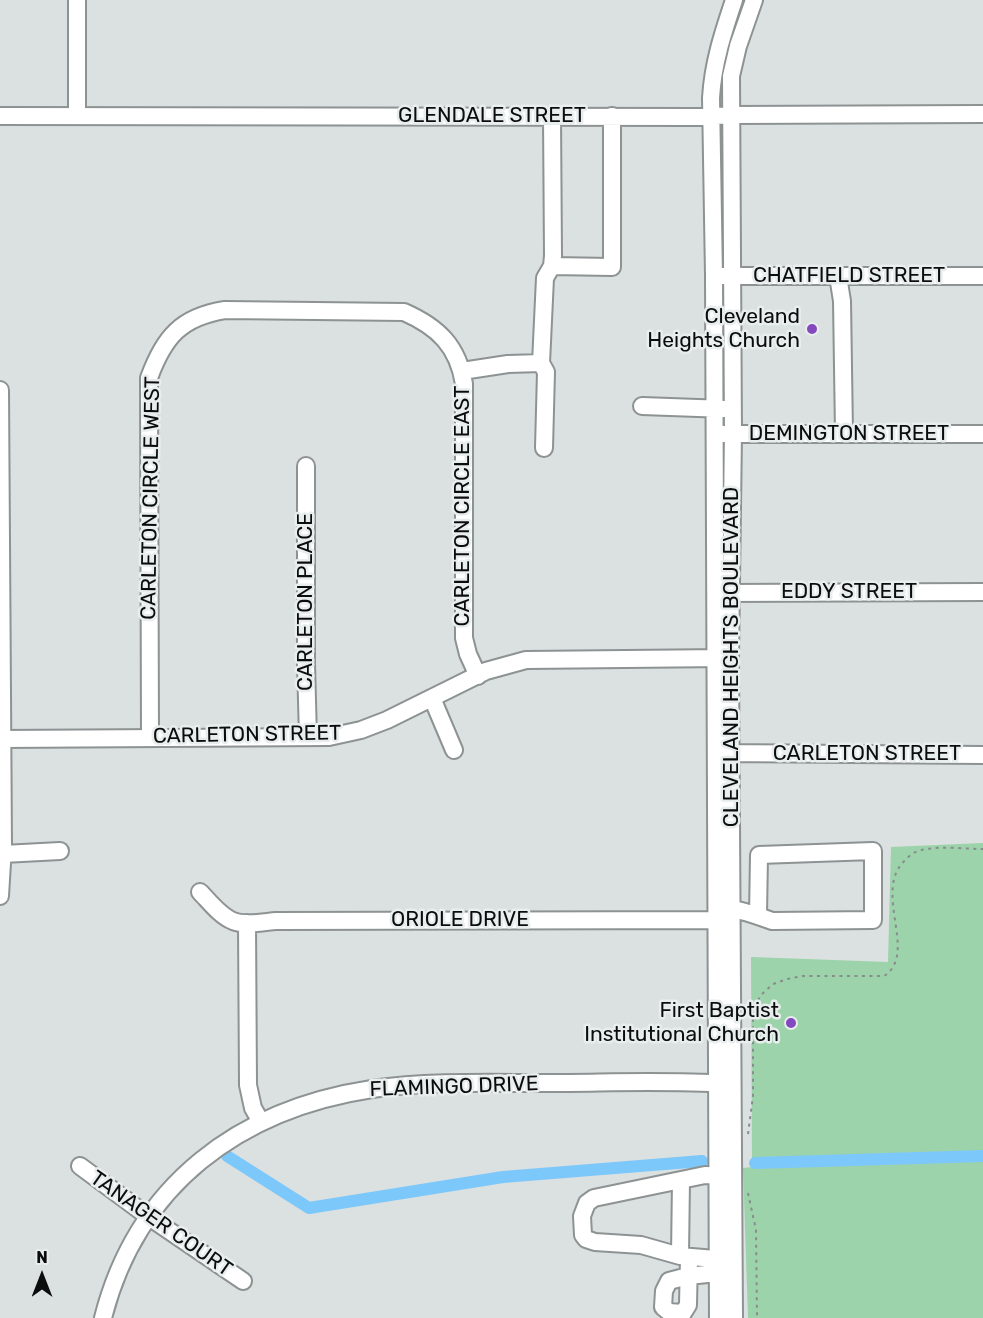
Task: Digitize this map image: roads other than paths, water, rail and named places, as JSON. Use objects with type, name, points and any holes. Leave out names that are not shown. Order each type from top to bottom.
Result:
[{"type":"street","points":[[77,0],[77,116]]},
{"type":"street","name":"CLEVELAND HEIGHTS BOULEVARD","points":[[723,593],[714,434],[712,116],[713,74],[720,41],[734,0]]},
{"type":"street","name":"CLEVELAND HEIGHTS BOULEVARD","points":[[718,1318],[723,1264],[725,1176],[726,916],[723,593],[733,434],[731,76],[738,46],[754,0]]},
{"type":"street","name":"GLENDALE STREET","points":[[0,116],[612,117],[732,114],[983,114]]},
{"type":"street","points":[[544,448],[546,372],[541,363],[545,278],[552,266],[552,117]]},
{"type":"street","points":[[552,266],[612,267],[612,117]]},
{"type":"street","name":"CHATFIELD STREET","points":[[714,276],[983,276]]},
{"type":"street","points":[[838,276],[842,301],[844,433]]},
{"type":"street","name":"CARLETON CIRCLE WEST","points":[[150,738],[149,378],[158,352],[182,326],[196,317],[225,310],[309,310]]},
{"type":"street","name":"CARLETON CIRCLE EAST","points":[[309,310],[404,312],[424,321],[440,333],[453,349],[462,371],[464,384],[464,638],[478,676]]},
{"type":"street","points":[[462,371],[508,364],[541,363]]},
{"type":"street","points":[[0,390],[3,854],[0,896]]},
{"type":"street","points":[[642,406],[732,409]]},
{"type":"street","name":"DEMINGTON STREET","points":[[714,434],[983,434]]},
{"type":"street","name":"CARLETON PLACE","points":[[306,466],[308,738]]},
{"type":"street","name":"EDDY STREET","points":[[723,593],[983,592]]},
{"type":"street","name":"CARLETON STREET","points":[[1,739],[329,737],[361,730],[486,671],[526,660],[722,658]]},
{"type":"street","points":[[432,698],[454,750]]},
{"type":"street","name":"CARLETON STREET","points":[[723,753],[983,754]]},
{"type":"street","points":[[3,854],[60,851]]},
{"type":"street","name":"ORIOLE DRIVE","points":[[200,892],[220,912],[233,921],[247,923],[726,916],[745,911],[758,916],[772,921],[873,920],[873,851],[759,855],[758,916]]},
{"type":"street","points":[[247,923],[248,1086],[253,1108],[261,1122]]},
{"type":"street","name":"FLAMINGO DRIVE","points":[[103,1318],[125,1257],[149,1217],[174,1184],[198,1162],[236,1135],[290,1110],[337,1096],[374,1089],[457,1083],[725,1084]]},
{"type":"street","name":"TANAGER COURT","points":[[80,1166],[149,1217],[243,1281]]},
{"type":"street","points":[[723,1264],[684,1257],[641,1245],[595,1242],[586,1239],[583,1235],[582,1216],[587,1203],[594,1198],[705,1175],[725,1176]]},
{"type":"street","points":[[681,1180],[684,1257],[688,1276],[723,1264]]},
{"type":"street","name":"CLEVELAND HEIGHTS BOULEVARD","points":[[723,1264],[734,1318]]},
{"type":"waterway","points":[[227,1156],[309,1208],[503,1177],[702,1161]]},
{"type":"waterway","points":[[755,1163],[983,1156]]},
{"type":"place","name":"Cleveland Heights Church","points":[[812,329]]},
{"type":"place","name":"First Baptist Institutional Church","points":[[791,1023]]}]
